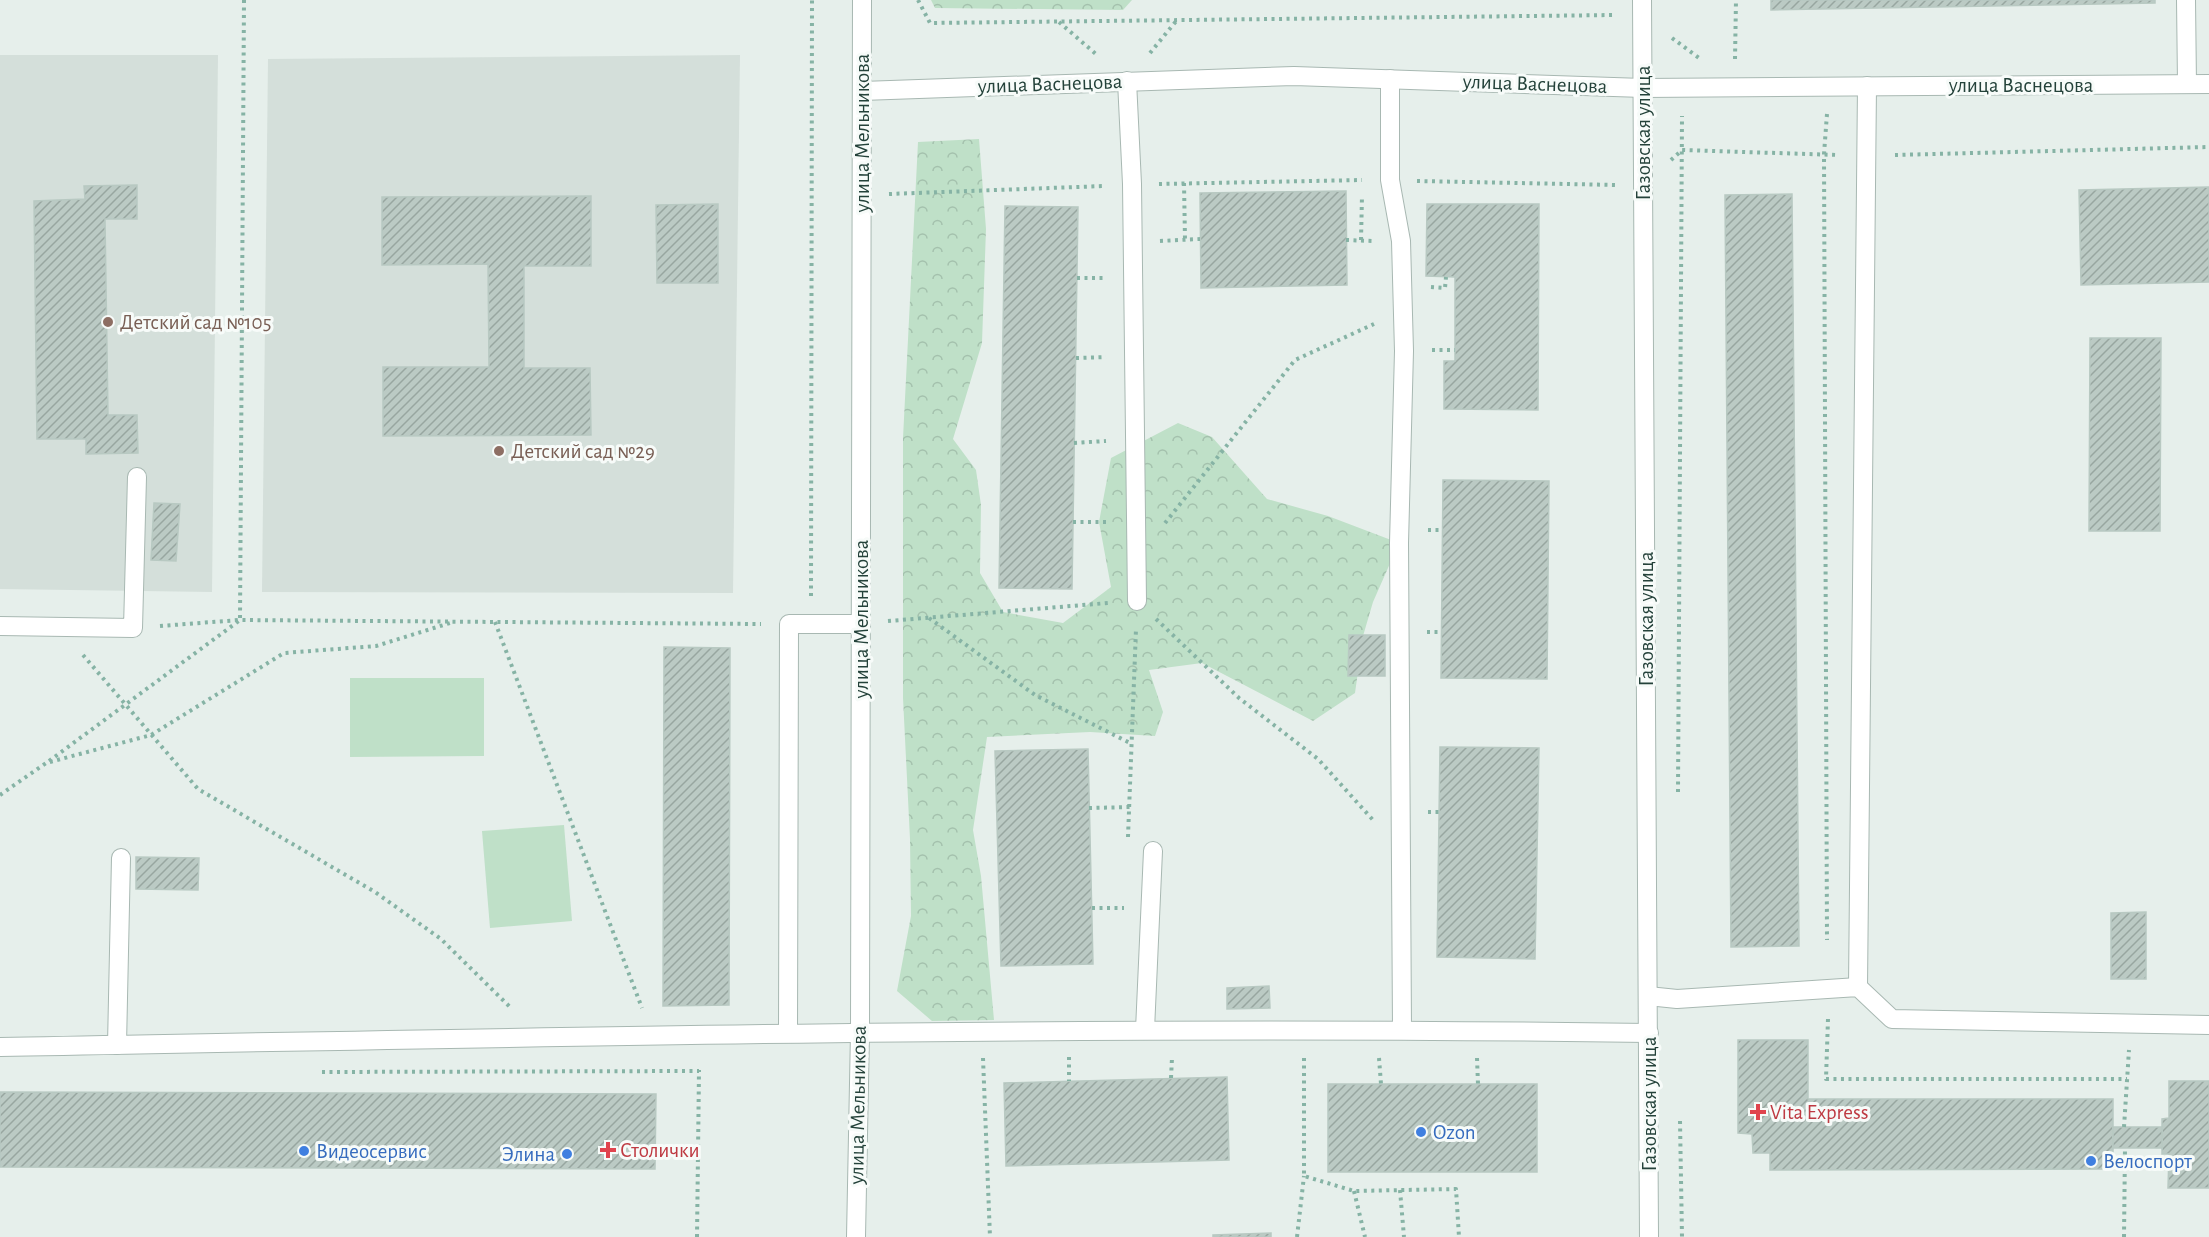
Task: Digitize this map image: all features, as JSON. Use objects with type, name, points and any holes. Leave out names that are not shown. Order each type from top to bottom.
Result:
[{"type":"street","name":"улица Мельникова","points":[[856,1237],[860,1032],[862,0]]},
{"type":"street","points":[[2186,0],[2187,84]]},
{"type":"street","name":"Газовская улица","points":[[1642,8],[1649,1237]]},
{"type":"street","name":"улица Васнецова","points":[[862,92],[1294,76],[1643,88],[2209,84]]},
{"type":"street","points":[[1390,79],[1390,180],[1401,241],[1403,311],[1399,543],[1401,632],[1399,849],[1402,1029]]},
{"type":"street","points":[[1127,81],[1132,184],[1137,601]]},
{"type":"street","points":[[1858,987],[1867,86]]},
{"type":"street","points":[[0,626],[133,628],[137,477]]},
{"type":"street","points":[[788,1033],[789,624],[861,624]]},
{"type":"street","points":[[1145,1029],[1153,851]]},
{"type":"street","points":[[117,1045],[121,858]]},
{"type":"street","points":[[1648,996],[1677,999],[1858,987],[1892,1019],[2209,1025]]},
{"type":"street","points":[[0,1047],[538,1035],[1145,1029],[1402,1029],[1649,1033]]},
{"type":"path","points":[[240,620],[244,0]]},
{"type":"path","points":[[811,624],[812,0]]},
{"type":"path","points":[[918,0],[930,23],[1642,8],[1696,57],[1706,60]]},
{"type":"path","points":[[1735,87],[1736,0]]},
{"type":"path","points":[[1059,22],[1127,81]]},
{"type":"path","points":[[1678,796],[1682,88]]},
{"type":"path","points":[[1682,150],[1866,155],[2209,147]]},
{"type":"path","points":[[1824,154],[1827,941]]},
{"type":"path","points":[[1361,240],[1363,180]]},
{"type":"path","points":[[862,195],[1132,184],[1363,180],[1643,186]]},
{"type":"path","points":[[1184,183],[1185,239]]},
{"type":"path","points":[[1132,242],[1200,239]]},
{"type":"path","points":[[1136,559],[1295,360],[1403,311]]},
{"type":"path","points":[[1073,522],[1136,522]]},
{"type":"path","points":[[861,624],[1137,601],[1239,698],[1318,759],[1399,849]]},
{"type":"path","points":[[1128,841],[1137,601]]},
{"type":"path","points":[[929,618],[1035,695],[1132,744]]},
{"type":"path","points":[[0,795],[240,620]]},
{"type":"path","points":[[133,628],[240,620],[789,624]]},
{"type":"path","points":[[46,763],[151,735],[284,653],[376,646],[455,622]]},
{"type":"path","points":[[495,622],[652,1034]]},
{"type":"path","points":[[55,627],[127,704],[198,789],[375,892],[441,939],[538,1035]]},
{"type":"path","points":[[1089,808],[1130,807]]},
{"type":"path","points":[[1125,919],[1126,897]]},
{"type":"path","points":[[1092,908],[1126,908]]},
{"type":"path","points":[[1827,988],[1829,1019],[1826,1079],[2127,1079]]},
{"type":"path","points":[[1818,1020],[1829,1019]]},
{"type":"path","points":[[2124,1127],[2130,1024]]},
{"type":"path","points":[[697,1237],[700,1035]]},
{"type":"path","points":[[990,1237],[983,1054],[993,1054]]},
{"type":"path","points":[[1058,1054],[1080,1054]]},
{"type":"path","points":[[1069,1054],[1069,1081]]},
{"type":"path","points":[[1161,1055],[1183,1055]]},
{"type":"path","points":[[1171,1078],[1172,1055]]},
{"type":"path","points":[[1293,1056],[1315,1056]]},
{"type":"path","points":[[1297,1237],[1304,1176],[1304,1056]]},
{"type":"path","points":[[1368,1057],[1389,1057]]},
{"type":"path","points":[[1378,1057],[1381,1084]]},
{"type":"path","points":[[1466,1057],[1488,1058]]},
{"type":"path","points":[[1477,1058],[1478,1084]]},
{"type":"path","points":[[320,1072],[699,1071]]},
{"type":"path","points":[[1680,1120],[1682,1237]]},
{"type":"path","points":[[2124,1237],[2125,1148]]},
{"type":"path","points":[[1304,1176],[1354,1191],[1456,1189],[1459,1237]]},
{"type":"path","points":[[1400,1190],[1404,1237]]},
{"type":"path","points":[[1354,1191],[1365,1237]]},
{"type":"shaded area","name":"Детский сад №105","points":[[0,55],[218,55],[212,592],[0,589]]},
{"type":"shaded area","name":"Детский сад №29","points":[[740,55],[733,593],[262,592],[268,59]]},
{"type":"green space","points":[[931,0],[1132,0],[1123,10],[935,8]]},
{"type":"green space","points":[[979,139],[986,229],[982,343],[953,439],[976,470],[981,505],[980,573],[1003,612],[1063,623],[1111,587],[1099,522],[1111,458],[1178,423],[1212,437],[1267,499],[1328,516],[1399,543],[1373,602],[1363,636],[1355,693],[1313,721],[1202,663],[1149,670],[1163,712],[1155,736],[1090,732],[987,737],[973,830],[981,876],[994,1020],[932,1021],[897,991],[911,916],[910,839],[903,698],[903,438],[918,142]]},
{"type":"green space","points":[[350,678],[484,678],[484,756],[350,757]]},
{"type":"green space","points":[[564,825],[572,921],[490,928],[482,831]]},
{"type":"building","points":[[1771,0],[2155,0],[2155,3],[1771,10]]},
{"type":"building","points":[[137,185],[137,219],[105,219],[108,415],[137,415],[138,453],[86,454],[86,439],[37,439],[34,201],[85,199],[84,186]]},
{"type":"building","points":[[2209,187],[2209,282],[2081,285],[2079,190]]},
{"type":"building","points":[[1346,191],[1347,285],[1201,288],[1200,193]]},
{"type":"building","points":[[1792,194],[1799,946],[1731,947],[1725,195]]},
{"type":"building","points":[[591,196],[591,266],[524,266],[524,368],[590,368],[591,435],[383,436],[383,367],[489,367],[488,264],[382,265],[382,197]]},
{"type":"building","points":[[718,204],[718,283],[657,283],[656,205]]},
{"type":"building","points":[[1427,204],[1539,204],[1538,410],[1444,409],[1444,361],[1455,361],[1455,277],[1426,276]]},
{"type":"building","points":[[1005,206],[1078,207],[1072,589],[999,588]]},
{"type":"building","points":[[2090,338],[2161,338],[2160,531],[2089,531]]},
{"type":"building","points":[[1443,480],[1549,481],[1547,679],[1441,678]]},
{"type":"building","points":[[154,503],[180,504],[176,561],[151,560]]},
{"type":"building","points":[[1349,635],[1385,635],[1385,676],[1348,676]]},
{"type":"building","points":[[664,647],[730,648],[729,1005],[663,1006]]},
{"type":"building","points":[[1440,747],[1539,748],[1535,959],[1437,957]]},
{"type":"building","points":[[1088,749],[1093,964],[1001,966],[995,751]]},
{"type":"building","points":[[136,857],[199,858],[198,890],[136,889]]},
{"type":"building","points":[[2146,912],[2146,979],[2111,979],[2111,913]]},
{"type":"building","points":[[1269,986],[1270,1008],[1227,1009],[1227,988]]},
{"type":"building","points":[[1738,1040],[1808,1040],[1808,1099],[2113,1099],[2113,1169],[1770,1170],[1770,1153],[1753,1153],[1752,1134],[1738,1133]]},
{"type":"building","points":[[1227,1077],[1229,1160],[1006,1166],[1004,1083]]},
{"type":"building","points":[[2169,1081],[2209,1081],[2209,1188],[2168,1188],[2169,1154],[2162,1154],[2162,1119],[2169,1118]]},
{"type":"building","points":[[1328,1084],[1537,1084],[1537,1172],[1328,1172]]},
{"type":"building","points":[[0,1092],[656,1094],[655,1169],[0,1167]]},
{"type":"building","points":[[2113,1127],[2162,1127],[2162,1148],[2113,1148]]},
{"type":"building","points":[[1271,1233],[1271,1237],[1213,1237],[1213,1235]]},
{"type":"place","name":"Детский сад №105","points":[[108,322]]},
{"type":"place","name":"Детский сад №29","points":[[499,451]]},
{"type":"place","name":"Vita Express","points":[[1758,1112]]},
{"type":"place","name":"Ozon","points":[[1421,1132]]},
{"type":"place","name":"Столички","points":[[608,1150]]},
{"type":"place","name":"Видеосервис","points":[[304,1151]]},
{"type":"place","name":"Элина","points":[[567,1154]]},
{"type":"place","name":"Велоспорт","points":[[2091,1161]]}]
